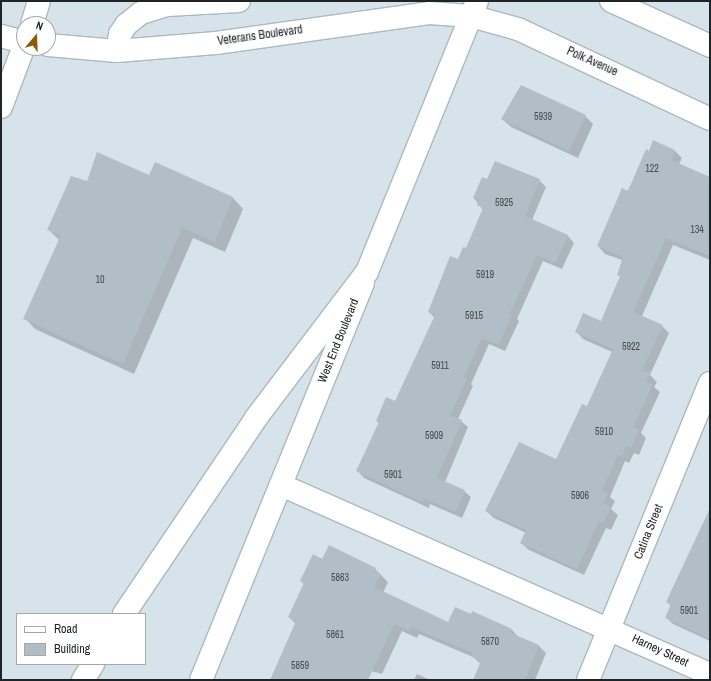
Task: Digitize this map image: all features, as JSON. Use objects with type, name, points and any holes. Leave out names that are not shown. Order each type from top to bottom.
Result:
[{"type":"main road","points":[[35,16],[40,1]]},
{"type":"main road","points":[[117,51],[120,34],[126,25],[141,13],[168,5],[239,1]]},
{"type":"main road","points":[[612,1],[710,46]]},
{"type":"main road","name":"Veterans Boulevard","points":[[56,46],[117,51],[216,43],[429,12],[474,8]]},
{"type":"main road","name":"Polk Avenue","points":[[474,8],[710,119]]},
{"type":"main road","name":"West End Boulevard","points":[[201,680],[474,8]]},
{"type":"main road","points":[[1,36],[16,40]]},
{"type":"main road","points":[[1,107],[20,56]]},
{"type":"main road","points":[[125,613],[256,418],[367,272]]},
{"type":"main road","name":"Catina Street","points":[[588,680],[710,383]]},
{"type":"main road","name":"Harney Street","points":[[281,484],[610,628],[710,674]]},
{"type":"main road","points":[[83,680],[91,665]]},
{"type":"building","points":[[521,85],[586,115],[569,151],[501,119]]},
{"type":"building","points":[[653,140],[675,150],[671,160],[710,177],[710,256],[666,238],[633,312],[663,325],[642,370],[650,373],[646,382],[653,384],[633,427],[639,430],[631,448],[626,446],[622,456],[618,455],[602,491],[608,493],[603,503],[611,507],[603,523],[599,521],[577,569],[520,543],[526,530],[485,511],[519,442],[556,459],[582,404],[587,406],[613,349],[575,332],[583,313],[601,321],[620,276],[617,275],[623,257],[597,246],[622,188],[628,191],[646,149],[649,151]]},
{"type":"building","points":[[97,152],[149,175],[155,162],[233,197],[215,242],[182,228],[123,364],[23,319],[61,235],[47,230],[71,176],[87,181]]},
{"type":"building","points":[[495,161],[540,179],[525,216],[568,235],[555,263],[537,255],[510,313],[512,314],[499,345],[482,338],[464,377],[467,379],[450,415],[462,420],[437,478],[465,490],[456,512],[424,498],[422,502],[356,471],[379,422],[376,421],[386,397],[395,401],[435,315],[428,312],[450,256],[458,259],[463,247],[466,248],[483,208],[477,205],[479,200],[473,198],[482,177],[487,179]]},
{"type":"building","points":[[710,508],[710,639],[665,618],[671,604],[666,602]]},
{"type":"building","points":[[329,545],[376,568],[374,571],[381,574],[374,587],[448,622],[455,607],[471,614],[472,611],[512,629],[511,633],[539,645],[525,680],[473,680],[481,661],[472,657],[473,653],[411,627],[409,631],[394,624],[368,680],[270,680],[296,621],[288,617],[304,583],[300,581],[313,554],[322,559]]}]
